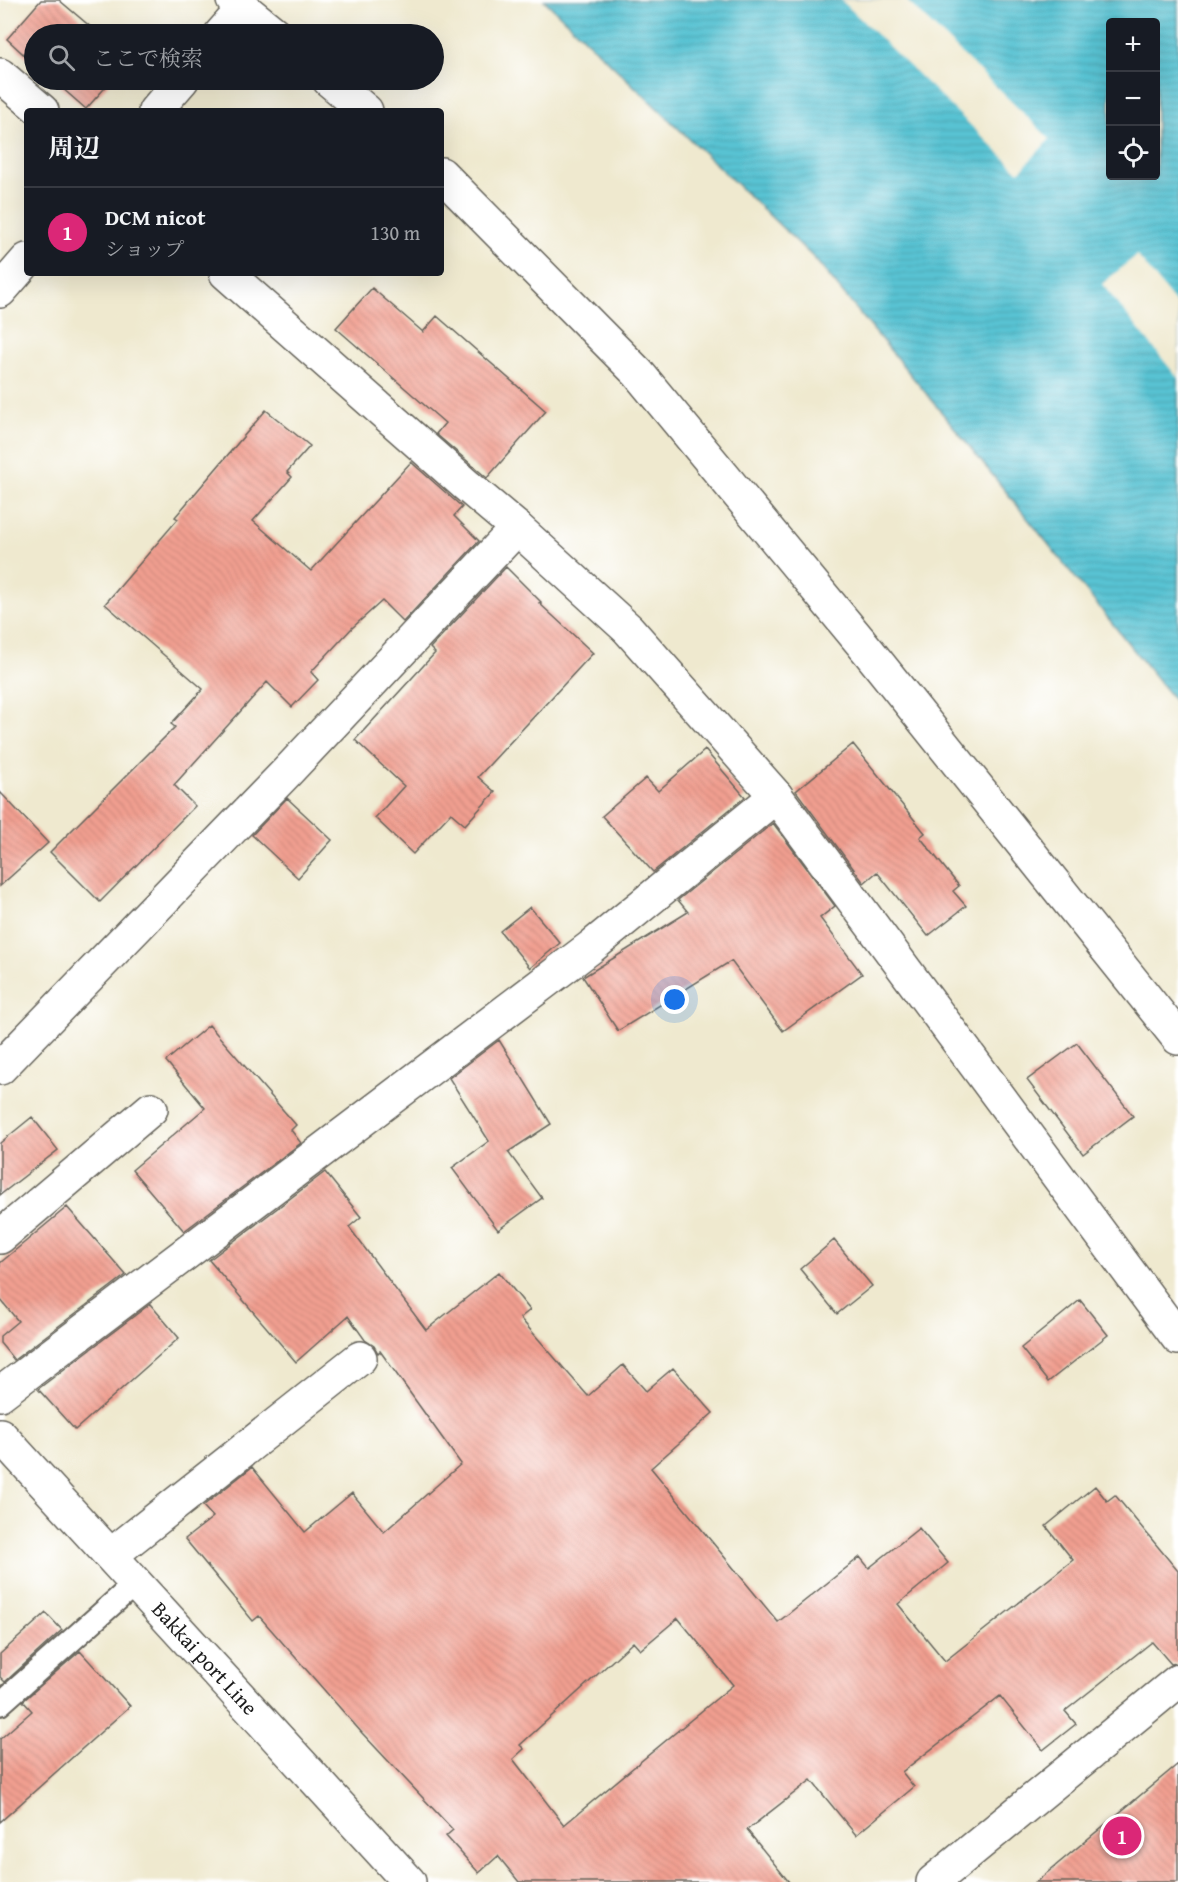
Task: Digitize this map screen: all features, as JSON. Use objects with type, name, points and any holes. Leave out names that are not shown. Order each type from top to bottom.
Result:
[{"type":"street","points":[[227,24],[238,4],[263,24]]},
{"type":"street","points":[[0,75],[38,108]]},
{"type":"street","points":[[158,108],[173,90]]},
{"type":"street","points":[[341,90],[362,108]]},
{"type":"street","points":[[444,177],[638,373],[869,652],[1178,1038]]},
{"type":"street","points":[[0,291],[24,263]]},
{"type":"street","points":[[229,276],[628,628],[776,796],[1178,1338]]},
{"type":"street","points":[[0,1068],[278,781],[517,528]]},
{"type":"street","points":[[0,1395],[581,955],[776,796]]},
{"type":"street","points":[[0,1237],[151,1109]]},
{"type":"street","points":[[111,1555],[360,1358]]},
{"type":"street","name":"Bakkai port Line","points":[[0,1435],[137,1582],[409,1882]]},
{"type":"street","points":[[933,1882],[1178,1681]]},
{"type":"lane","points":[[0,1704],[137,1582]]},
{"type":"water","points":[[544,0],[1178,0],[1178,705],[814,258]]},
{"type":"pier","points":[[841,0],[906,0],[1050,139],[1019,172]]},
{"type":"pier","points":[[1137,255],[1178,306],[1178,378],[1102,284]]},
{"type":"building","points":[[41,0],[59,0],[87,24],[24,24],[24,55],[7,39]]},
{"type":"building","points":[[64,90],[103,90],[85,108]]},
{"type":"building","points":[[372,288],[423,332],[437,316],[546,411],[487,478],[436,434],[445,423],[336,328]]},
{"type":"building","points":[[266,410],[310,446],[287,472],[292,477],[253,521],[311,571],[411,462],[462,507],[454,516],[479,541],[403,622],[382,601],[352,628],[311,672],[318,680],[292,707],[267,682],[174,785],[195,806],[100,902],[50,852],[175,727],[171,724],[203,689],[105,604],[178,519],[175,517]]},
{"type":"building","points":[[506,567],[541,602],[539,603],[593,653],[478,777],[495,792],[465,825],[451,813],[413,854],[375,818],[404,786],[355,740],[435,653],[430,648]]},
{"type":"building","points":[[853,744],[925,833],[920,837],[959,886],[953,891],[966,906],[928,936],[877,872],[864,883],[796,791]]},
{"type":"building","points":[[705,750],[745,797],[653,872],[602,816],[646,778],[658,791]]},
{"type":"building","points":[[0,792],[48,843],[0,886]]},
{"type":"building","points":[[287,798],[332,840],[298,878],[252,835]]},
{"type":"building","points":[[773,823],[835,906],[820,918],[862,974],[783,1031],[731,961],[618,1031],[583,977],[688,912],[678,900]]},
{"type":"building","points":[[530,907],[560,943],[530,968],[500,931]]},
{"type":"building","points":[[209,1025],[296,1125],[291,1130],[301,1143],[184,1231],[132,1170],[205,1108],[166,1061]]},
{"type":"building","points":[[499,1040],[551,1124],[508,1152],[542,1198],[498,1230],[452,1168],[489,1141],[449,1078]]},
{"type":"building","points":[[1077,1043],[1133,1116],[1083,1154],[1027,1080]]},
{"type":"building","points":[[32,1117],[58,1150],[0,1195],[0,1143]]},
{"type":"building","points":[[325,1172],[361,1217],[349,1227],[426,1330],[499,1272],[530,1310],[520,1318],[588,1396],[623,1365],[646,1391],[673,1368],[713,1413],[651,1468],[778,1622],[860,1557],[869,1568],[919,1528],[948,1563],[898,1604],[945,1661],[1073,1560],[1046,1526],[1095,1486],[1107,1501],[1115,1495],[1178,1571],[1178,1663],[1171,1664],[1152,1642],[1065,1711],[1076,1724],[1043,1750],[1000,1696],[902,1772],[914,1787],[856,1835],[811,1780],[747,1830],[789,1882],[519,1882],[498,1856],[479,1873],[446,1836],[453,1830],[362,1733],[259,1616],[253,1621],[185,1539],[213,1517],[203,1506],[252,1467],[305,1532],[352,1493],[384,1532],[461,1464],[380,1351],[378,1353],[374,1346],[365,1340],[348,1316],[296,1362],[209,1260]],"holes":[[[678,1618],[733,1685],[564,1825],[513,1759],[524,1749],[520,1745],[633,1642],[640,1650]]]},
{"type":"building","points":[[67,1207],[126,1275],[14,1360],[0,1343],[0,1336],[18,1321],[0,1299],[0,1263]]},
{"type":"building","points":[[834,1240],[872,1286],[837,1314],[800,1269]]},
{"type":"building","points":[[1080,1300],[1108,1335],[1048,1382],[1021,1348]]},
{"type":"building","points":[[150,1304],[179,1338],[75,1430],[38,1389]]},
{"type":"building","points":[[46,1613],[62,1630],[5,1682],[0,1677],[0,1654]]},
{"type":"building","points":[[80,1651],[130,1706],[0,1822],[0,1739],[32,1711],[23,1701]]},
{"type":"building","points":[[1178,1764],[1178,1882],[1036,1882]]},
{"type":"place","name":"DCM nicot","points":[[1122,1836]]}]
